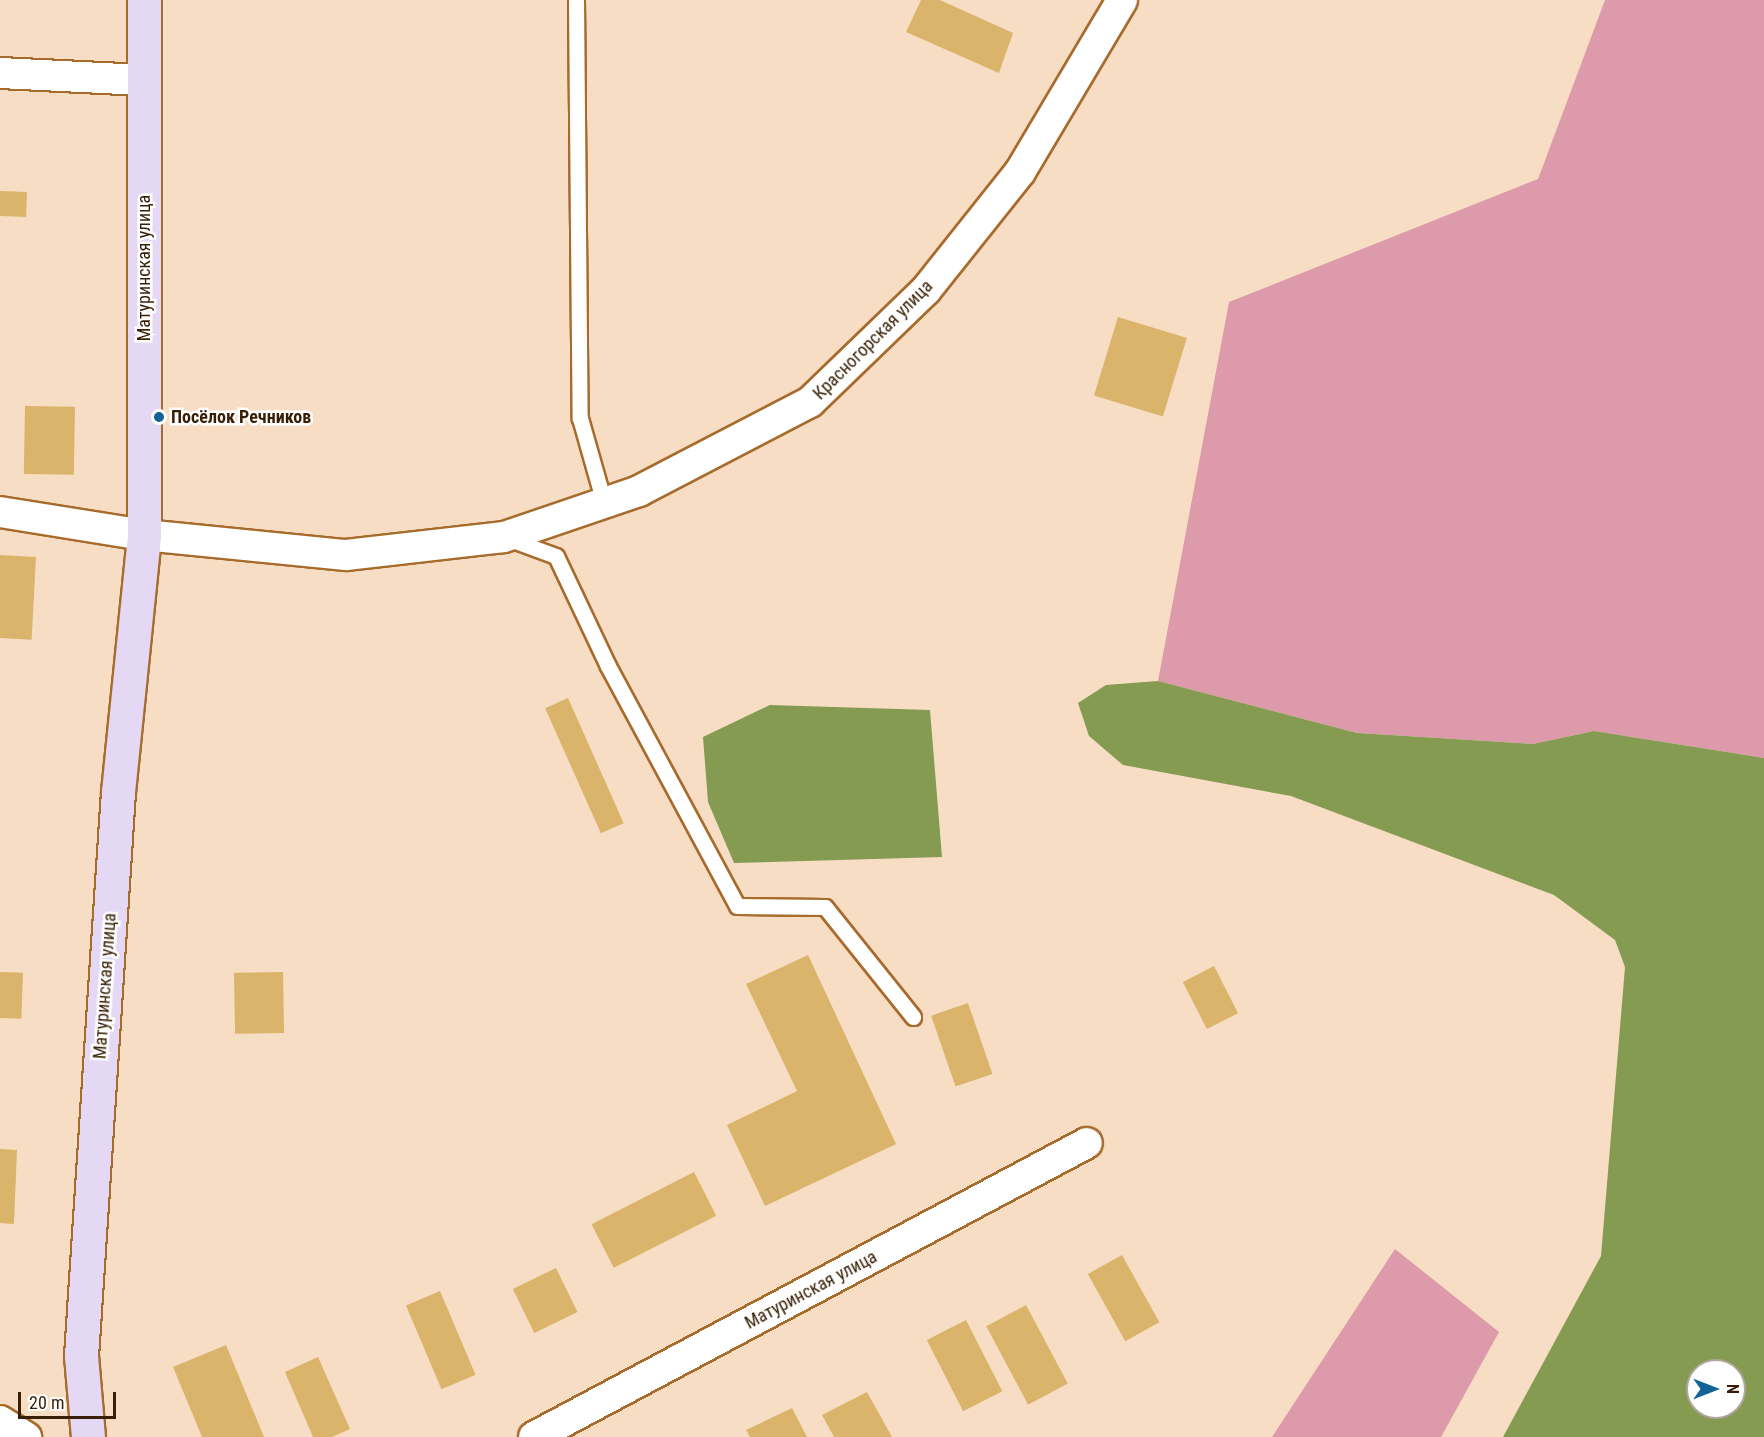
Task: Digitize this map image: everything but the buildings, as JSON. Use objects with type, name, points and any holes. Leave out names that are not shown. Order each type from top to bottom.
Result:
[{"type":"street","name":"Матуринская улица","points":[[88,1437],[81,1356],[118,792],[144,535],[144,0]]},
{"type":"street","name":"Красногорская улица","points":[[504,537],[639,491],[810,402],[926,290],[1020,172],[1122,0]]},
{"type":"street","points":[[0,73],[144,80]]},
{"type":"street","points":[[0,512],[144,535],[346,555],[504,537]]},
{"type":"street","name":"Матуринская улица","points":[[534,1437],[1088,1143]]},
{"type":"street","points":[[0,1421],[26,1437]]},
{"type":"lane","points":[[576,0],[580,418],[604,503]]},
{"type":"lane","points":[[504,537],[556,556],[608,666],[736,906],[825,907],[913,1017]]},
{"type":"shaded area","points":[[1605,0],[1764,0],[1764,758],[1594,731],[1533,744],[1357,733],[1158,681],[1229,302],[1538,179]]},
{"type":"shaded area","points":[[1158,681],[1357,733],[1533,744],[1594,731],[1764,758],[1764,1437],[1503,1437],[1601,1256],[1625,967],[1615,940],[1554,895],[1291,796],[1123,765],[1089,736],[1078,703],[1106,685]]},
{"type":"shaded area","points":[[770,705],[930,710],[942,857],[734,863],[708,802],[703,737]]},
{"type":"shaded area","points":[[1395,1249],[1499,1332],[1441,1437],[1272,1437]]},
{"type":"place","name":"Посёлок Речников","points":[[159,417]]}]
